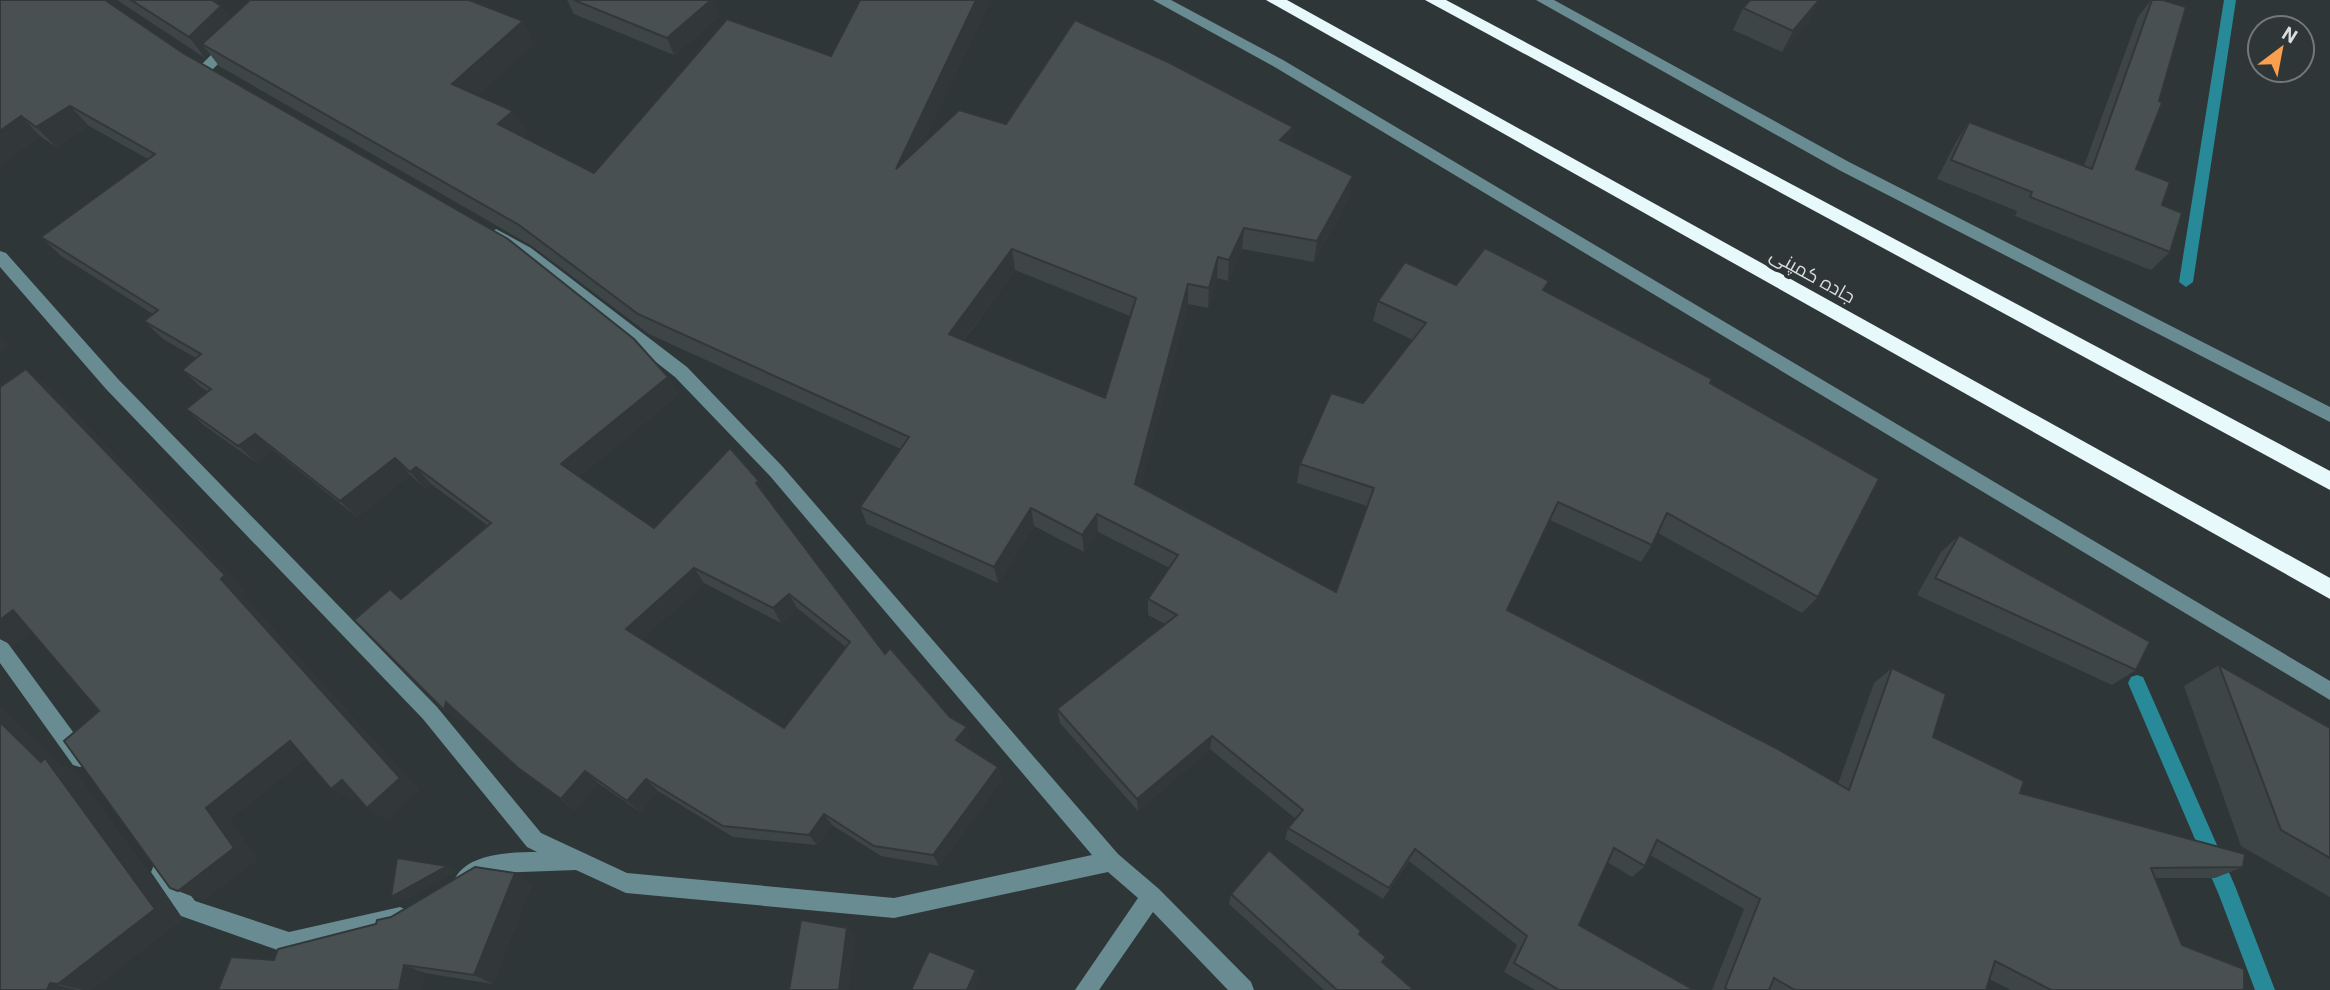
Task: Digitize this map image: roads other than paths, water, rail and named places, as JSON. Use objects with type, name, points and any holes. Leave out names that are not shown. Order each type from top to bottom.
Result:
[{"type":"highway","name":"جاده کمپنی","points":[[1274,0],[2330,589]]},
{"type":"highway","points":[[1433,0],[2330,481]]},
{"type":"street","points":[[1160,0],[1278,63],[2330,691]]},
{"type":"street","points":[[1543,0],[1844,166],[2330,415]]},
{"type":"street","points":[[206,67],[246,29]]},
{"type":"street","points":[[480,226],[526,252],[681,372],[776,471],[1111,861],[1152,896],[1243,990]]},
{"type":"street","points":[[0,257],[112,384],[430,713],[534,840],[626,883],[894,908],[1111,861]]},
{"type":"street","points":[[0,648],[90,772]]},
{"type":"street","points":[[147,852],[188,909],[289,943],[411,914],[423,907]]},
{"type":"street","points":[[446,892],[494,863],[579,861]]},
{"type":"street","points":[[1086,990],[1152,896]]},
{"type":"waterway","points":[[2186,282],[2230,0]]},
{"type":"waterway","points":[[2137,683],[2228,893],[2265,990]]}]
